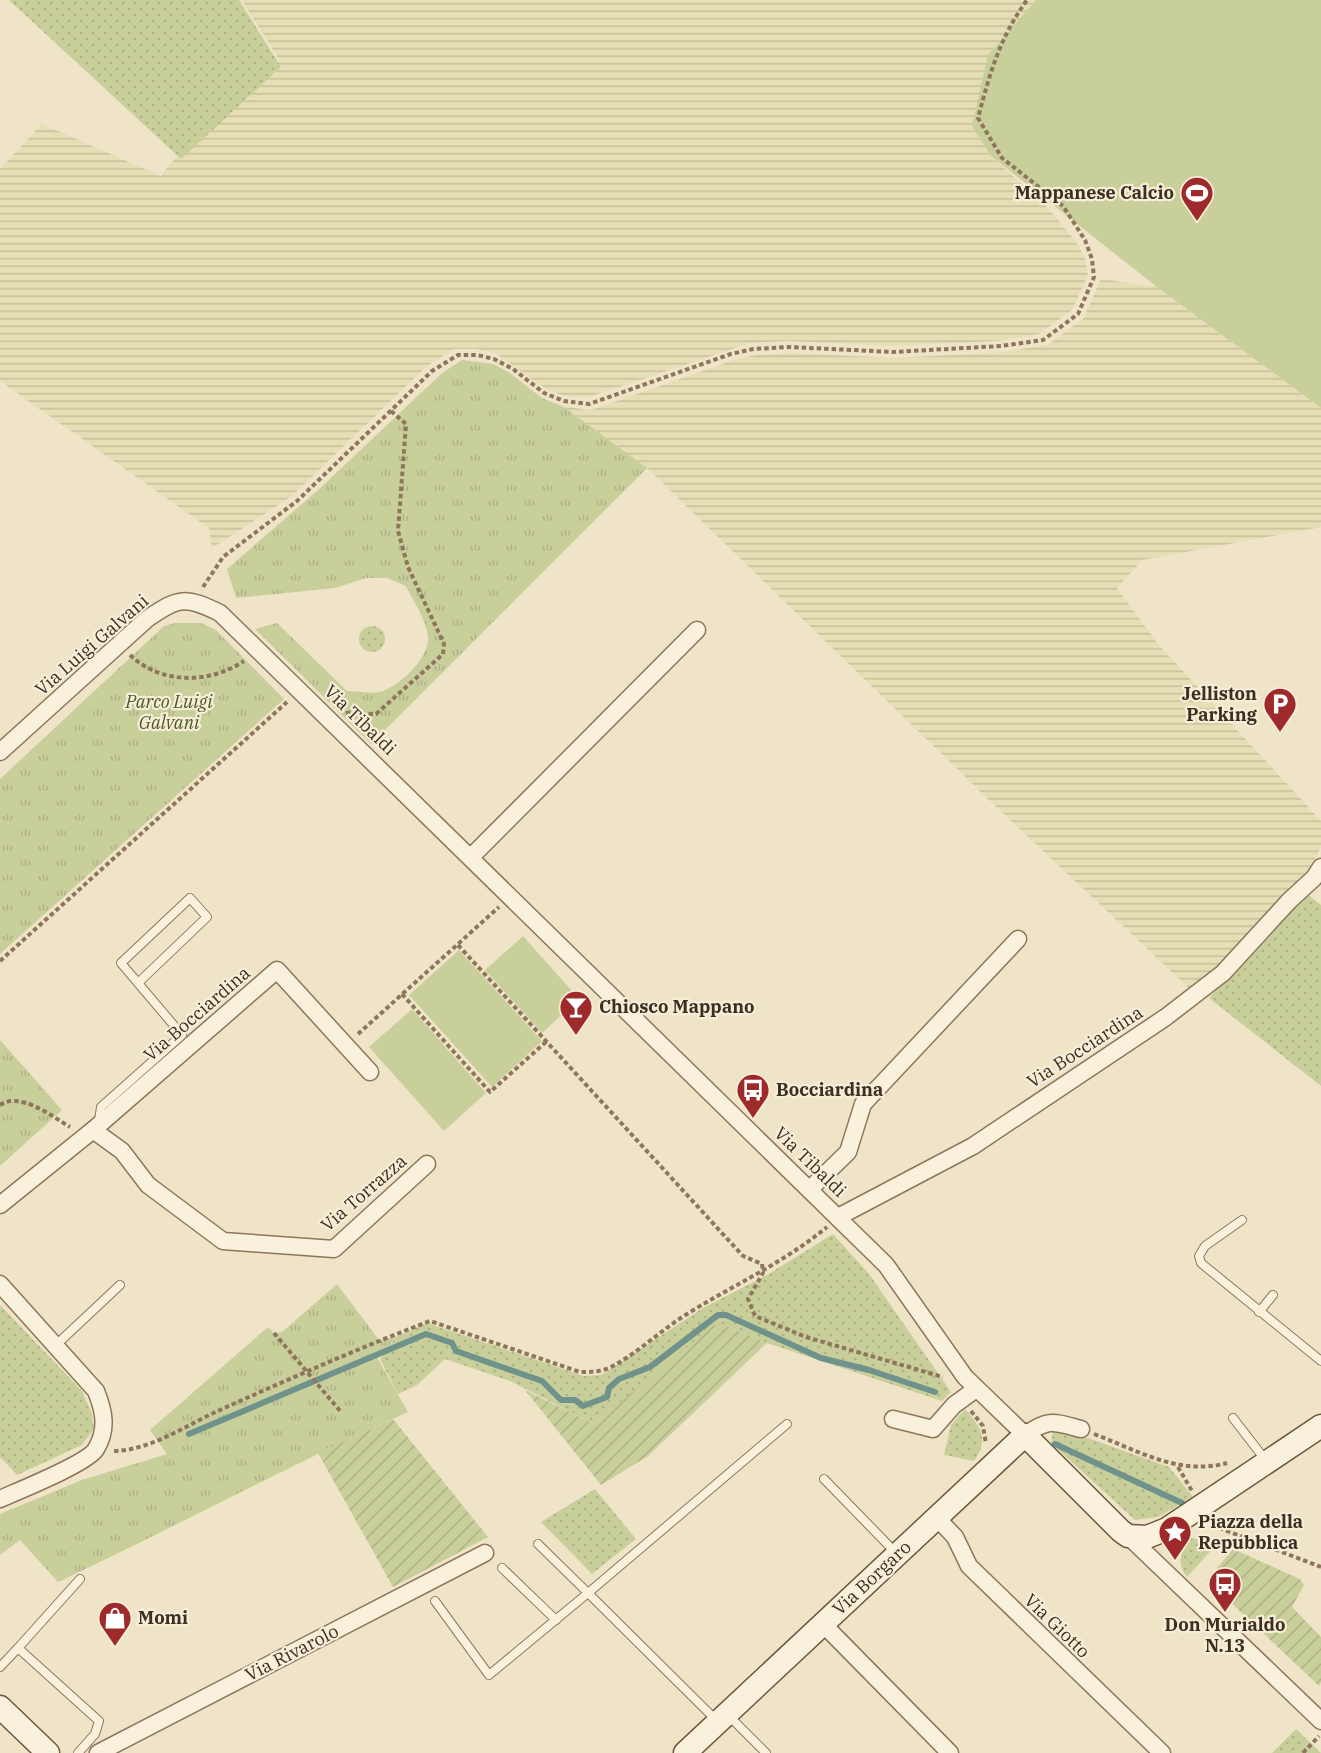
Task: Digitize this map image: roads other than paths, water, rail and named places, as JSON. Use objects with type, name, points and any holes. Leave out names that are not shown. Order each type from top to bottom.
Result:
[{"type":"street","name":"Via Tibaldi","points":[[195,601],[220,613],[259,649],[886,1264],[976,1389],[1025,1435]]},
{"type":"street","name":"Via Luigi Galvani","points":[[0,752],[147,619],[172,602],[195,601]]},
{"type":"street","points":[[471,857],[697,630]]},
{"type":"street","name":"Via Bocciardina","points":[[838,1217],[973,1146],[1166,1017],[1223,973],[1321,867]]},
{"type":"street","points":[[810,1189],[848,1152],[863,1104],[1018,939]]},
{"type":"street","name":"Via Bocciardina","points":[[92,1130],[277,970],[370,1072]]},
{"type":"street","points":[[0,1205],[92,1130]]},
{"type":"street","name":"Via Torrazza","points":[[92,1130],[122,1151],[148,1185],[223,1241],[334,1249],[427,1164]]},
{"type":"street","points":[[0,1284],[96,1391],[104,1410],[105,1426],[96,1451],[79,1462],[0,1499]]},
{"type":"street","points":[[893,1419],[933,1429],[954,1405],[976,1389]]},
{"type":"street","name":"Via Borgaro","points":[[685,1753],[1025,1435],[1041,1424],[1053,1421],[1081,1429]]},
{"type":"street","points":[[1128,1536],[1147,1537],[1167,1529],[1321,1426]]},
{"type":"street","points":[[1025,1435],[1321,1721]]},
{"type":"street","name":"Via Giotto","points":[[937,1518],[955,1538],[969,1566],[1162,1753]]},
{"type":"street","name":"Via Rivarolo","points":[[98,1753],[485,1553]]},
{"type":"street","points":[[823,1624],[950,1753]]},
{"type":"street","points":[[0,1707],[48,1753]]},
{"type":"lane","points":[[92,1130],[101,1107],[182,1035],[121,963],[190,898],[207,917],[138,983]]},
{"type":"lane","points":[[1242,1220],[1205,1246],[1199,1256],[1205,1268],[1321,1361]]},
{"type":"lane","points":[[56,1345],[120,1285]]},
{"type":"lane","points":[[1259,1312],[1273,1295]]},
{"type":"lane","points":[[1233,1418],[1268,1462]]},
{"type":"lane","points":[[435,1601],[489,1675],[787,1424]]},
{"type":"lane","points":[[824,1479],[898,1554]]},
{"type":"lane","points":[[538,1544],[722,1717],[766,1753]]},
{"type":"lane","points":[[502,1568],[556,1620]]},
{"type":"lane","points":[[0,1667],[80,1579]]},
{"type":"lane","points":[[18,1648],[99,1720],[95,1734],[78,1753]]},
{"type":"waterway","points":[[189,1434],[426,1334],[452,1343],[456,1351],[542,1381],[561,1400],[575,1400],[583,1406],[607,1397],[609,1388],[619,1379],[650,1367],[718,1315],[726,1315],[821,1358],[869,1370],[935,1392]]},
{"type":"waterway","points":[[1055,1444],[1182,1503]]},
{"type":"place","name":"Mappanese Calcio","points":[[1197,222]]},
{"type":"place","name":"Jelliston Parking","points":[[1280,733]]},
{"type":"place","name":"Chiosco Mappano","points":[[576,1036]]},
{"type":"place","name":"Bocciardina","points":[[753,1119]]},
{"type":"place","name":"Piazza della Repubblica","points":[[1175,1561]]},
{"type":"place","name":"Don Murialdo N.13","points":[[1225,1613]]},
{"type":"place","name":"Momi","points":[[115,1647]]},
{"type":"park label","name":"Parco Luigi Galvani","points":[[169,712]]}]
